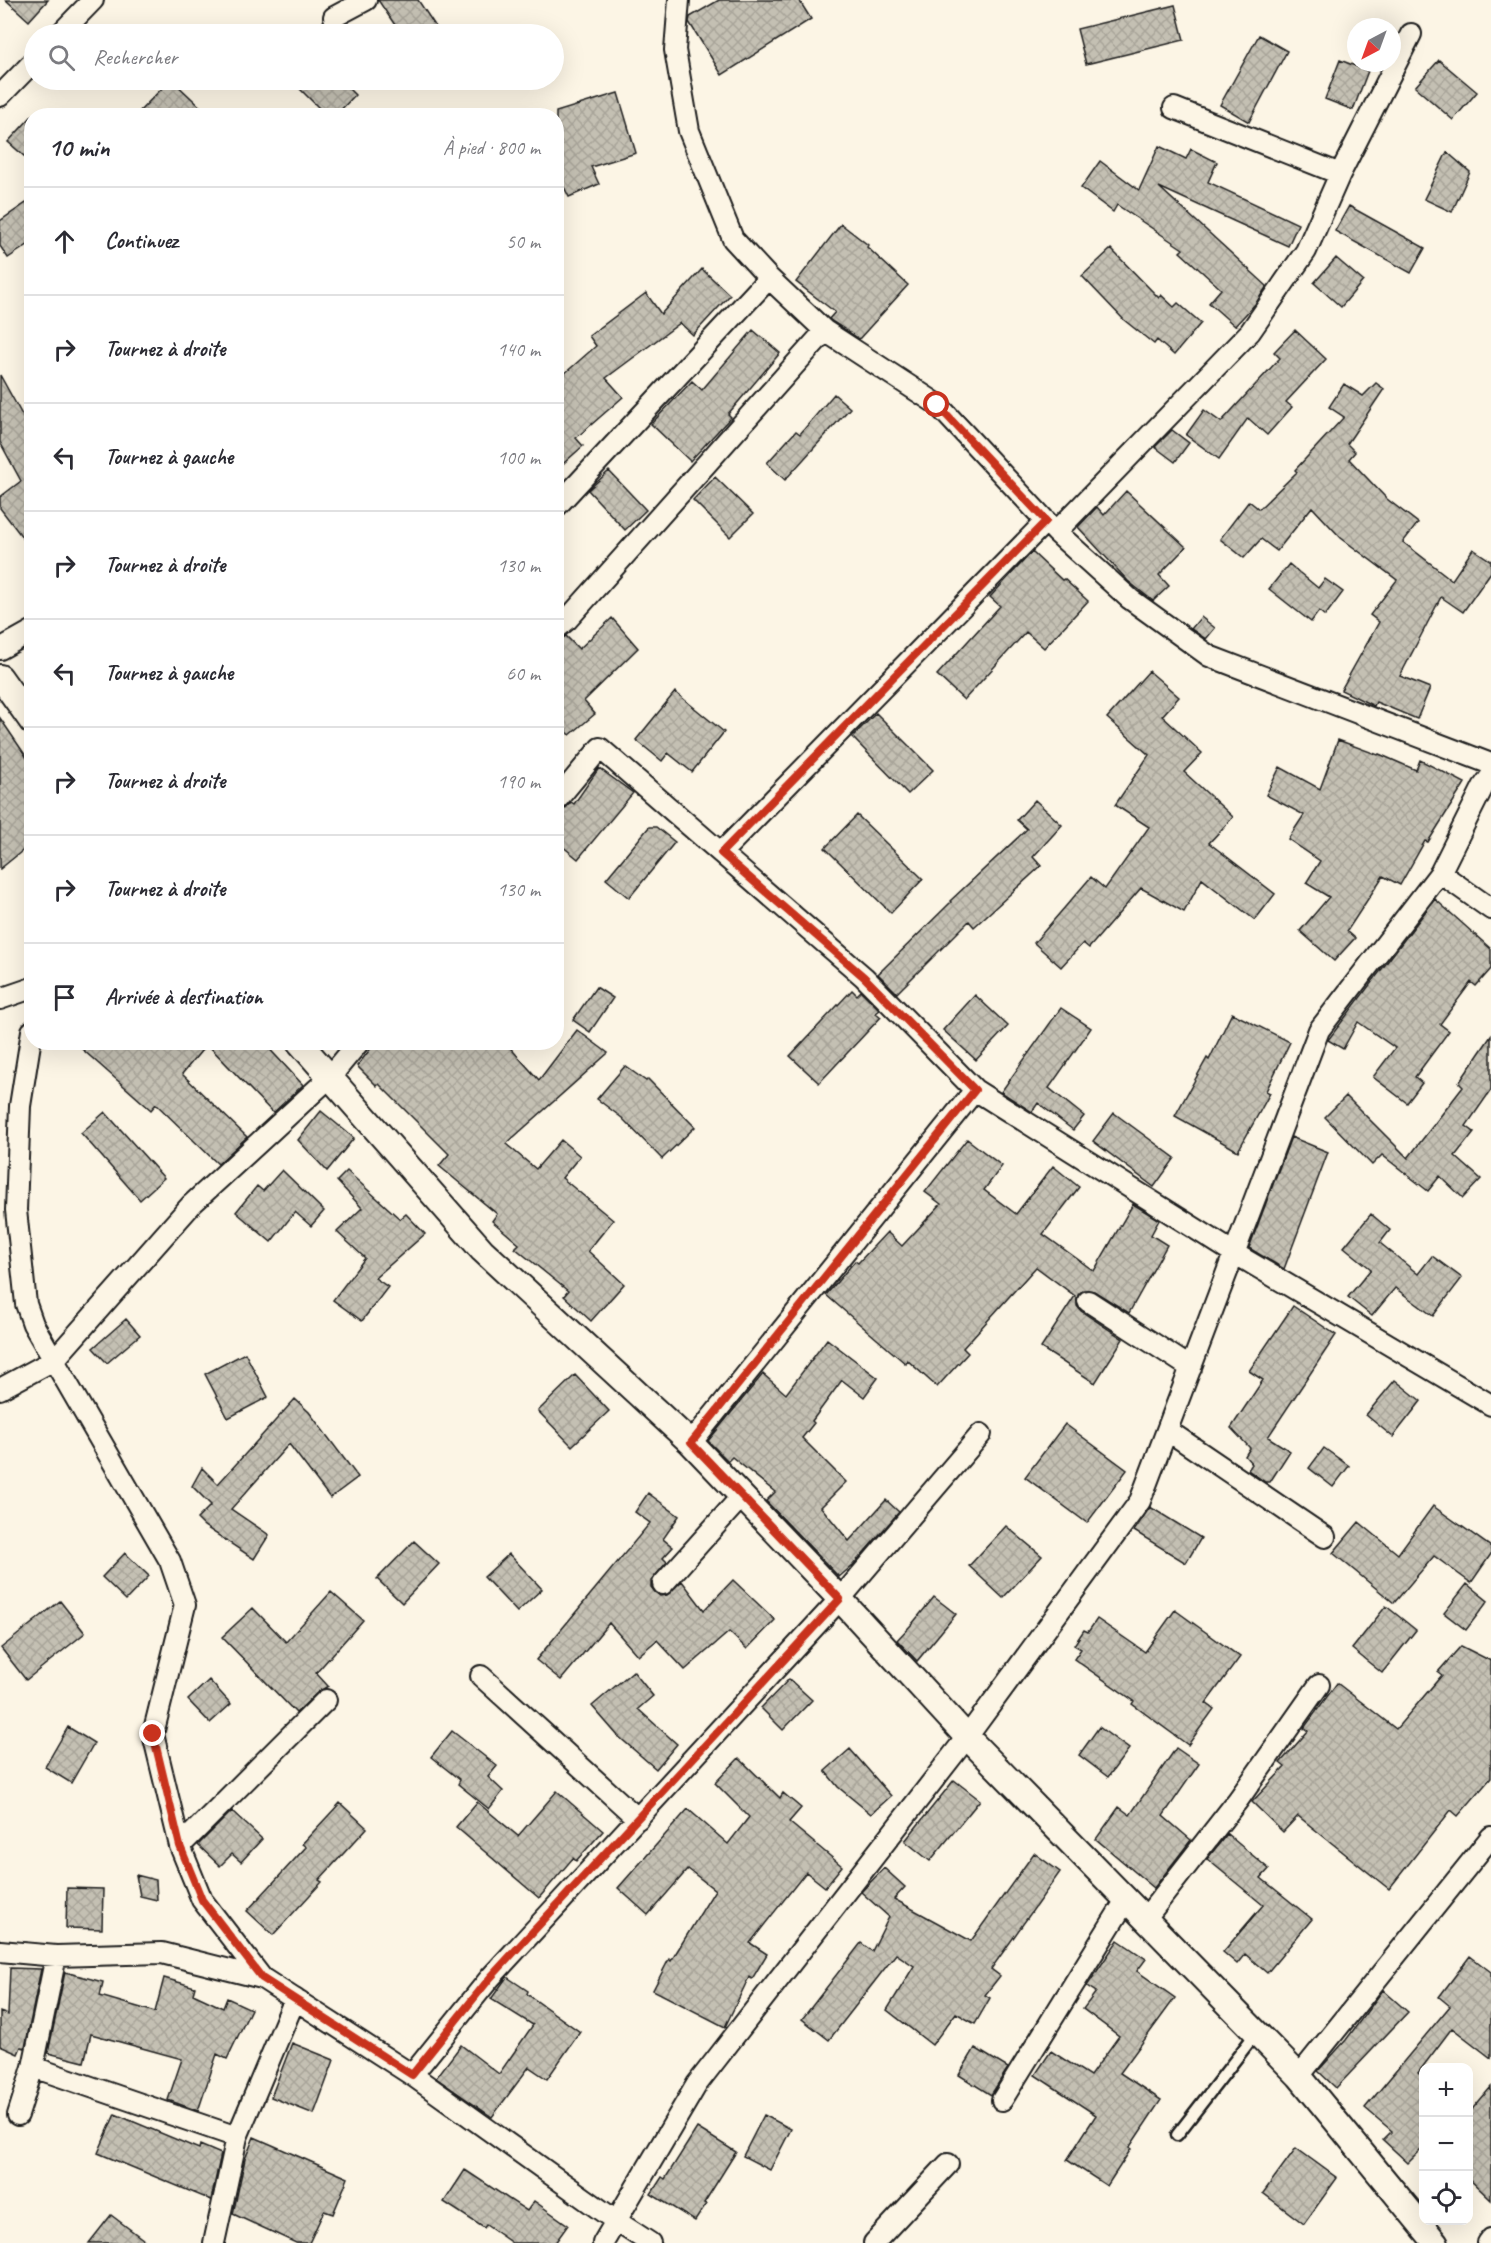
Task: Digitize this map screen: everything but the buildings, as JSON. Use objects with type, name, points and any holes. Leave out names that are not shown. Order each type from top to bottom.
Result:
[{"type":"street","points":[[70,24],[93,0]]},
{"type":"street","points":[[334,17],[366,0]]},
{"type":"street","points":[[679,0],[675,50],[689,131],[733,239],[769,278],[825,331],[937,405],[1051,526],[1130,599],[1209,656],[1491,764]]},
{"type":"street","points":[[721,853],[1250,332],[1306,251],[1340,174],[1411,34]]},
{"type":"street","points":[[0,96],[24,71]]},
{"type":"street","points":[[1174,108],[1340,174]]},
{"type":"street","points":[[564,498],[769,278]]},
{"type":"street","points":[[564,621],[591,594],[825,331]]},
{"type":"street","points":[[0,649],[24,636]]},
{"type":"street","points":[[0,677],[24,712]]},
{"type":"street","points":[[564,791],[600,748],[864,977],[975,1090],[1234,1253],[1491,1405]]},
{"type":"street","points":[[603,2243],[697,2084],[967,1737],[1140,1501],[1319,1030],[1440,873],[1483,787],[1491,776]]},
{"type":"street","points":[[1440,873],[1491,909]]},
{"type":"street","points":[[0,999],[24,991]]},
{"type":"street","points":[[29,1050],[20,1106],[16,1210],[26,1304],[33,1324],[170,1561],[184,1605],[153,1734],[180,1846],[202,1900],[262,1978]]},
{"type":"street","points":[[306,1050],[482,1250],[691,1443],[840,1599],[967,1737],[1299,2076],[1436,2243]]},
{"type":"street","points":[[0,1389],[54,1360],[192,1204],[330,1077],[352,1050]]},
{"type":"street","points":[[691,1443],[975,1090]]},
{"type":"street","points":[[1088,1301],[1191,1368]]},
{"type":"street","points":[[1167,1430],[1325,1537]]},
{"type":"street","points":[[412,2075],[490,1978],[840,1599],[981,1434]]},
{"type":"street","points":[[663,1584],[742,1496]]},
{"type":"street","points":[[481,1676],[638,1819]]},
{"type":"street","points":[[1145,1919],[1238,1800],[1319,1685]]},
{"type":"street","points":[[180,1846],[326,1700]]},
{"type":"street","points":[[1299,2076],[1491,1838]]},
{"type":"street","points":[[1002,2100],[1126,1900]]},
{"type":"street","points":[[0,1952],[56,1956],[162,1953],[262,1978],[412,2075],[650,2243]]},
{"type":"street","points":[[18,2115],[33,2067],[56,1956]]},
{"type":"street","points":[[214,2243],[237,2137],[295,1999]]},
{"type":"street","points":[[33,2067],[237,2137]]},
{"type":"street","points":[[874,2243],[948,2164]]},
{"type":"street","points":[[1488,2243],[1491,2239]]},
{"type":"lane","points":[[1177,2135],[1256,2033]]},
{"type":"route","points":[[153,1734],[180,1846],[202,1900],[262,1978],[412,2075],[490,1978],[840,1599],[691,1443],[975,1090],[864,977],[721,853],[1046,521],[937,405]]}]
